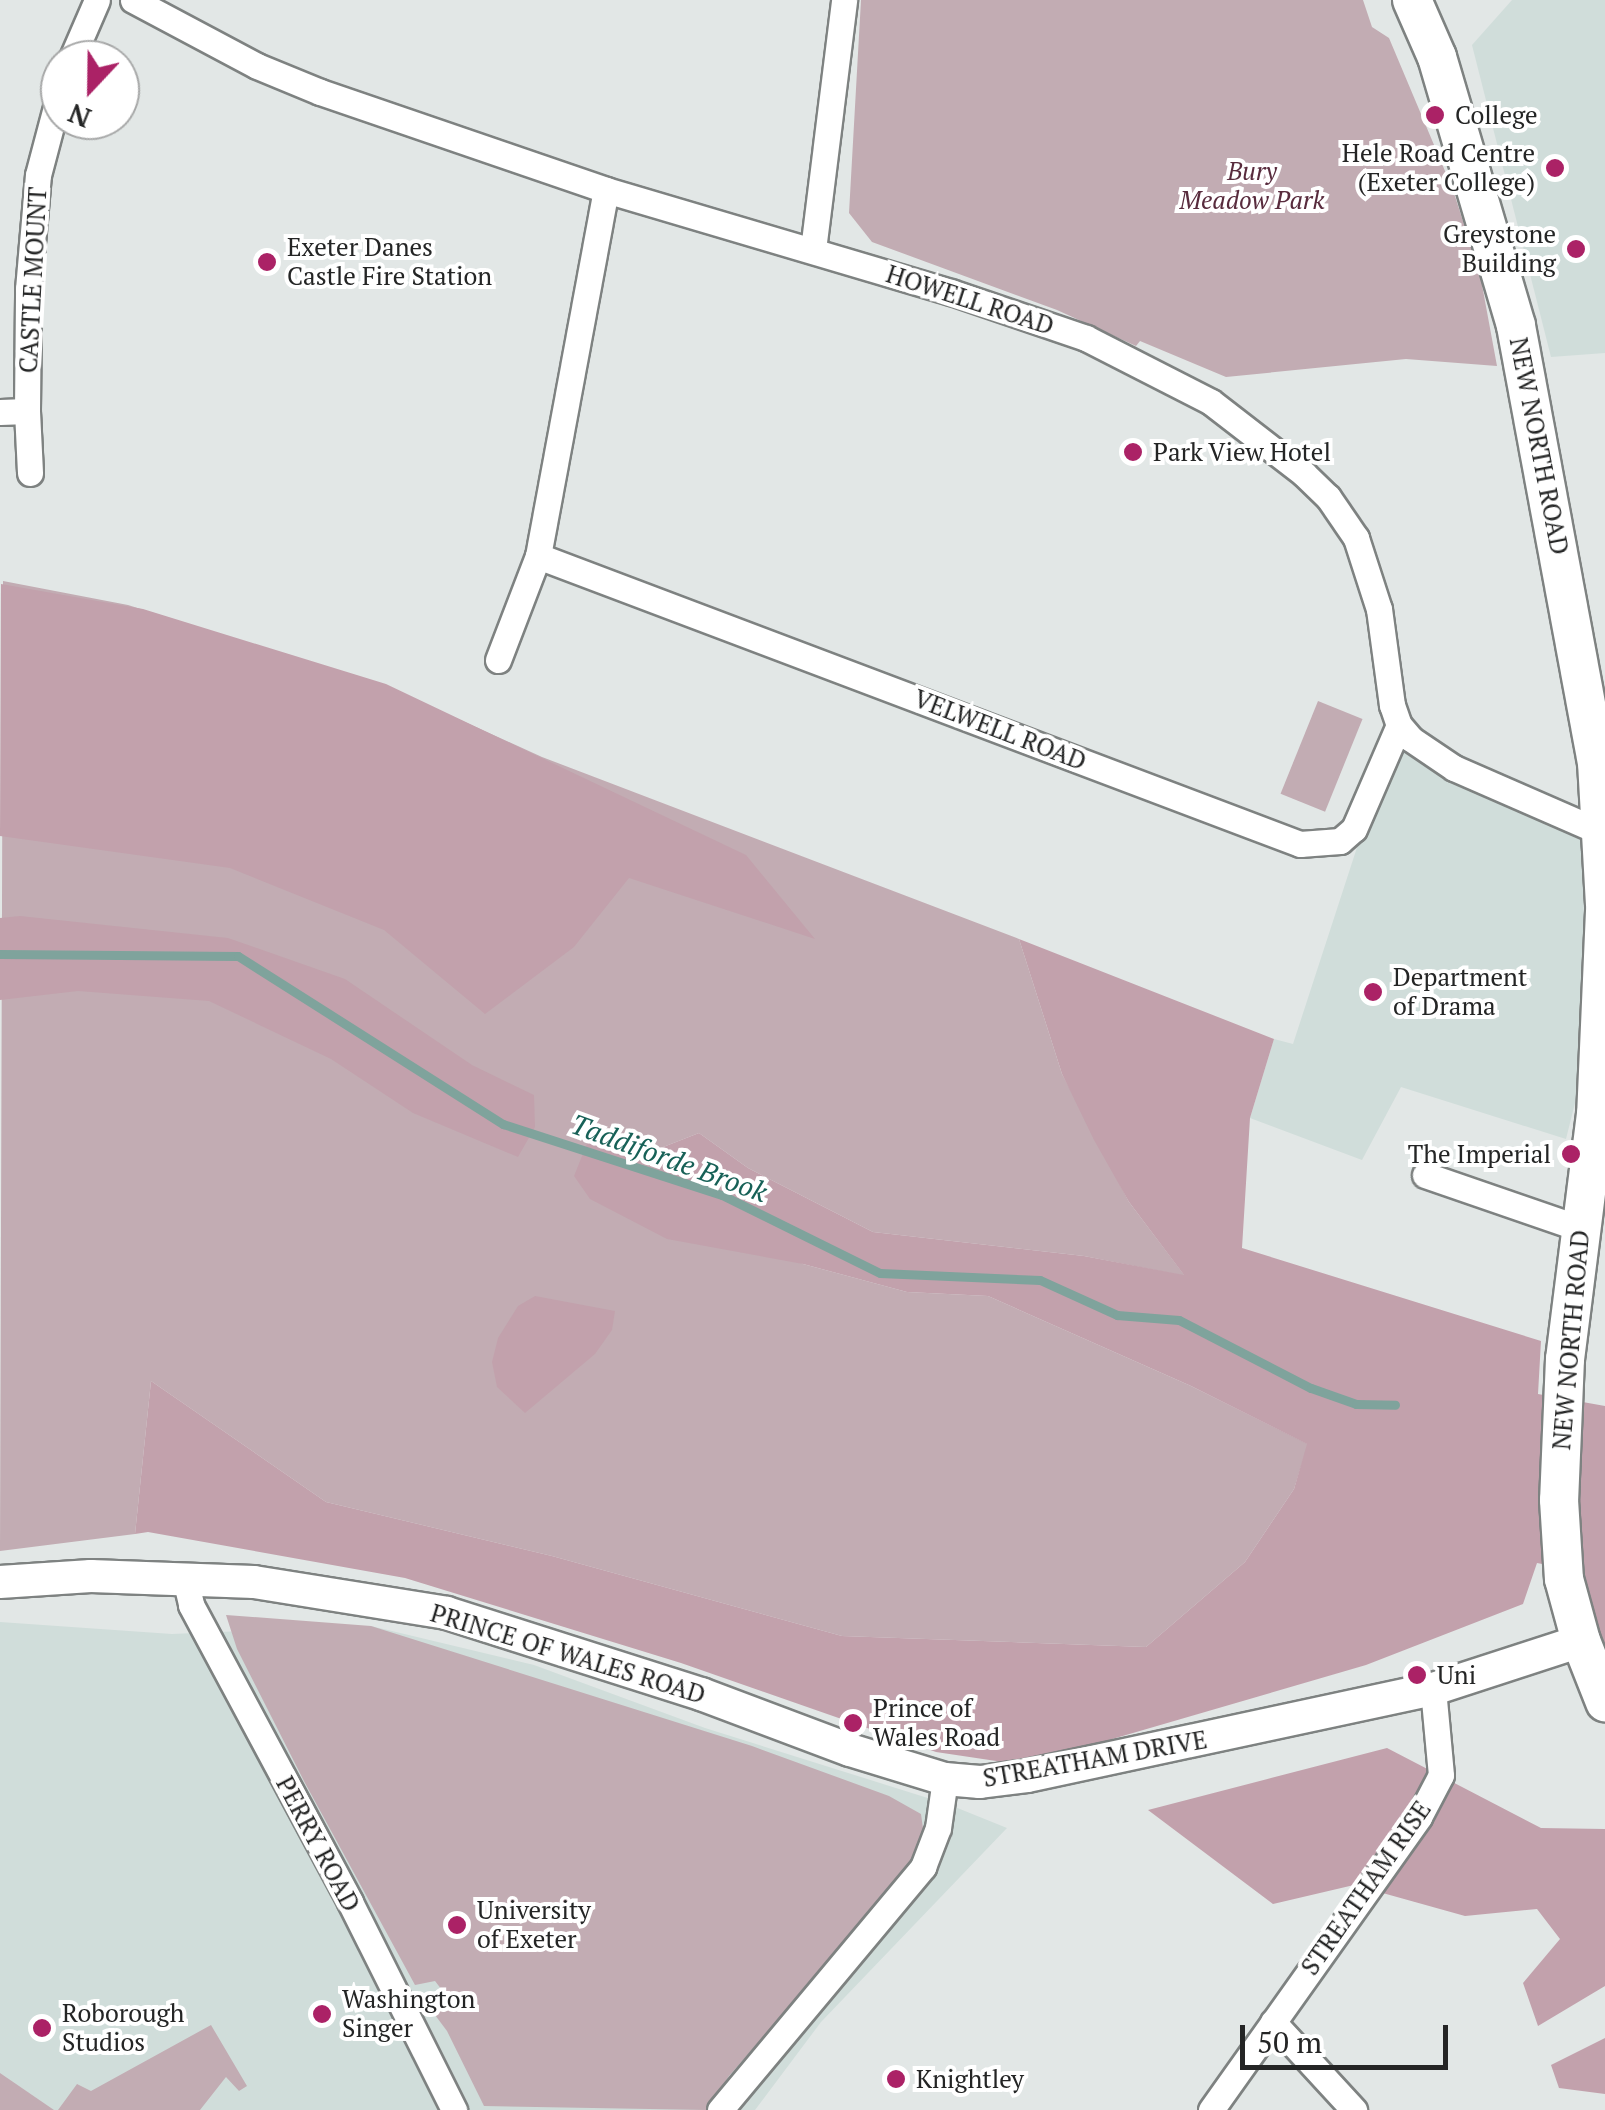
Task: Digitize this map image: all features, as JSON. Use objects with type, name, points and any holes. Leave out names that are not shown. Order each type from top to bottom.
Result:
[{"type":"main road","name":"NEW NORTH ROAD","points":[[1412,0],[1437,57],[1516,326],[1597,762],[1605,908],[1596,1114],[1560,1418],[1559,1500],[1564,1579],[1581,1641],[1605,1702]]},
{"type":"street","points":[[80,40],[97,0]]},
{"type":"street","name":"HOWELL ROAD","points":[[133,0],[256,66],[306,86],[606,190],[812,250],[1086,338],[1211,402],[1262,438],[1328,497],[1356,538],[1379,609],[1398,725]]},
{"type":"street","points":[[812,250],[844,0]]},
{"type":"street","name":"CASTLE MOUNT","points":[[30,473],[28,289],[38,175],[47,140]]},
{"type":"street","points":[[498,660],[538,556],[606,190]]},
{"type":"street","points":[[0,412],[27,411]]},
{"type":"street","name":"VELWELL ROAD","points":[[538,556],[1300,844],[1340,842],[1354,828],[1398,725]]},
{"type":"street","points":[[1398,725],[1425,751],[1454,768],[1602,833]]},
{"type":"street","points":[[1426,1175],[1580,1228]]},
{"type":"street","name":"PRINCE OF WALES ROAD","points":[[0,1582],[91,1576],[273,1584],[447,1613],[945,1779]]},
{"type":"street","name":"PERRY ROAD","points":[[185,1578],[191,1605],[350,1902],[454,2110]]},
{"type":"street","name":"STREATHAM DRIVE","points":[[945,1779],[1003,1780],[1433,1689],[1581,1641]]},
{"type":"street","name":"STREATHAM RISE","points":[[1211,2110],[1419,1817],[1441,1775],[1433,1689]]},
{"type":"street","points":[[720,2110],[923,1866],[938,1828],[945,1779]]},
{"type":"street","points":[[1273,2022],[1354,2110]]},
{"type":"shaded area","name":"Hele Road Centre (Exeter College)","points":[[1512,0],[1605,0],[1605,353],[1551,357],[1472,45]]},
{"type":"shaded area","points":[[1,584],[143,609],[386,684],[746,855],[815,939],[629,878],[574,947],[485,1014],[384,930],[230,868],[0,836]]},
{"type":"shaded area","points":[[1400,746],[1584,838],[1583,1071],[1566,1139],[1401,1087],[1362,1160],[1250,1118],[1274,1039],[1293,1044],[1363,829]]},
{"type":"shaded area","points":[[20,916],[228,938],[345,979],[472,1065],[534,1095],[535,1127],[518,1157],[413,1113],[331,1059],[209,1001],[78,991],[0,1000],[0,918]]},
{"type":"shaded area","points":[[1019,939],[1274,1039],[1250,1118],[1242,1248],[1541,1341],[1538,1394],[1605,1406],[1605,1675],[1579,1571],[1537,1563],[1523,1604],[1366,1665],[1023,1765],[936,1752],[681,1663],[405,1578],[148,1532],[135,1534],[151,1381],[326,1502],[552,1556],[842,1636],[1146,1647],[1245,1562],[1294,1489],[1307,1444],[1191,1386],[988,1296],[907,1292],[803,1264],[667,1239],[590,1199],[574,1176],[588,1141],[635,1158],[699,1133],[748,1168],[873,1232],[1084,1256],[1184,1275],[1129,1202],[1094,1140],[1062,1074]]},
{"type":"shaded area","points":[[535,1296],[615,1311],[612,1330],[595,1354],[525,1413],[497,1387],[492,1362],[498,1338],[518,1306]]},
{"type":"shaded area","name":"University of Exeter","points":[[0,1622],[172,1634],[371,1626],[534,1665],[705,1728],[950,1805],[1007,1828],[821,2022],[755,2110],[0,2110]]},
{"type":"shaded area","points":[[1387,1748],[1541,1828],[1605,1829],[1605,1986],[1538,2026],[1523,1983],[1560,1939],[1537,1909],[1465,1916],[1354,1885],[1273,1904],[1148,1810]]},
{"type":"shaded area","points":[[1605,2038],[1605,2094],[1559,2088],[1551,2065]]},
{"type":"green space","name":"Bury Meadow Park","points":[[861,0],[1363,0],[1372,27],[1389,38],[1453,190],[1480,274],[1497,366],[1406,359],[1226,377],[1140,341],[1136,346],[1057,310],[872,242],[849,213]]},
{"type":"green space","points":[[3,581],[128,605],[381,684],[542,757],[1019,939],[1062,1074],[1129,1202],[1185,1276],[1084,1256],[873,1232],[748,1168],[699,1133],[635,1158],[589,1141],[803,1264],[907,1292],[988,1296],[1191,1386],[1308,1444],[1294,1489],[1245,1562],[1146,1647],[842,1636],[552,1556],[326,1502],[151,1381],[135,1534],[0,1551]]},
{"type":"green space","points":[[1318,701],[1363,719],[1325,812],[1281,794]]},
{"type":"green space","points":[[226,1615],[371,1626],[752,1746],[889,1796],[921,1814],[926,1850],[729,2076],[706,2110],[484,2106],[435,2015],[445,1994],[435,1981],[415,1985],[305,1783],[237,1649]]},
{"type":"green space","points":[[211,2025],[247,2086],[239,2091],[226,2077],[200,2110],[58,2110],[77,2084],[91,2091]]},
{"type":"green space","points":[[0,2073],[54,2110],[0,2110]]},
{"type":"waterway","name":"Taddiforde Brook","points":[[0,954],[238,956],[503,1124],[722,1195],[880,1273],[1040,1280],[1117,1315],[1179,1320],[1311,1388],[1356,1404],[1395,1405]]},
{"type":"place","name":"College","points":[[1435,115]]},
{"type":"place","name":"Hele Road Centre (Exeter College)","points":[[1555,168]]},
{"type":"place","name":"Greystone Building","points":[[1576,249]]},
{"type":"place","name":"Exeter Danes Castle Fire Station","points":[[267,262]]},
{"type":"place","name":"Park View Hotel","points":[[1133,452]]},
{"type":"place","name":"Department of Drama","points":[[1373,992]]},
{"type":"place","name":"The Imperial","points":[[1571,1154]]},
{"type":"place","name":"Uni","points":[[1417,1675]]},
{"type":"place","name":"Prince of Wales Road","points":[[853,1723]]},
{"type":"place","name":"University of Exeter","points":[[457,1925]]},
{"type":"place","name":"Washington Singer","points":[[322,2014]]},
{"type":"place","name":"Roborough Studios","points":[[42,2028]]},
{"type":"place","name":"Knightley","points":[[896,2079]]}]
